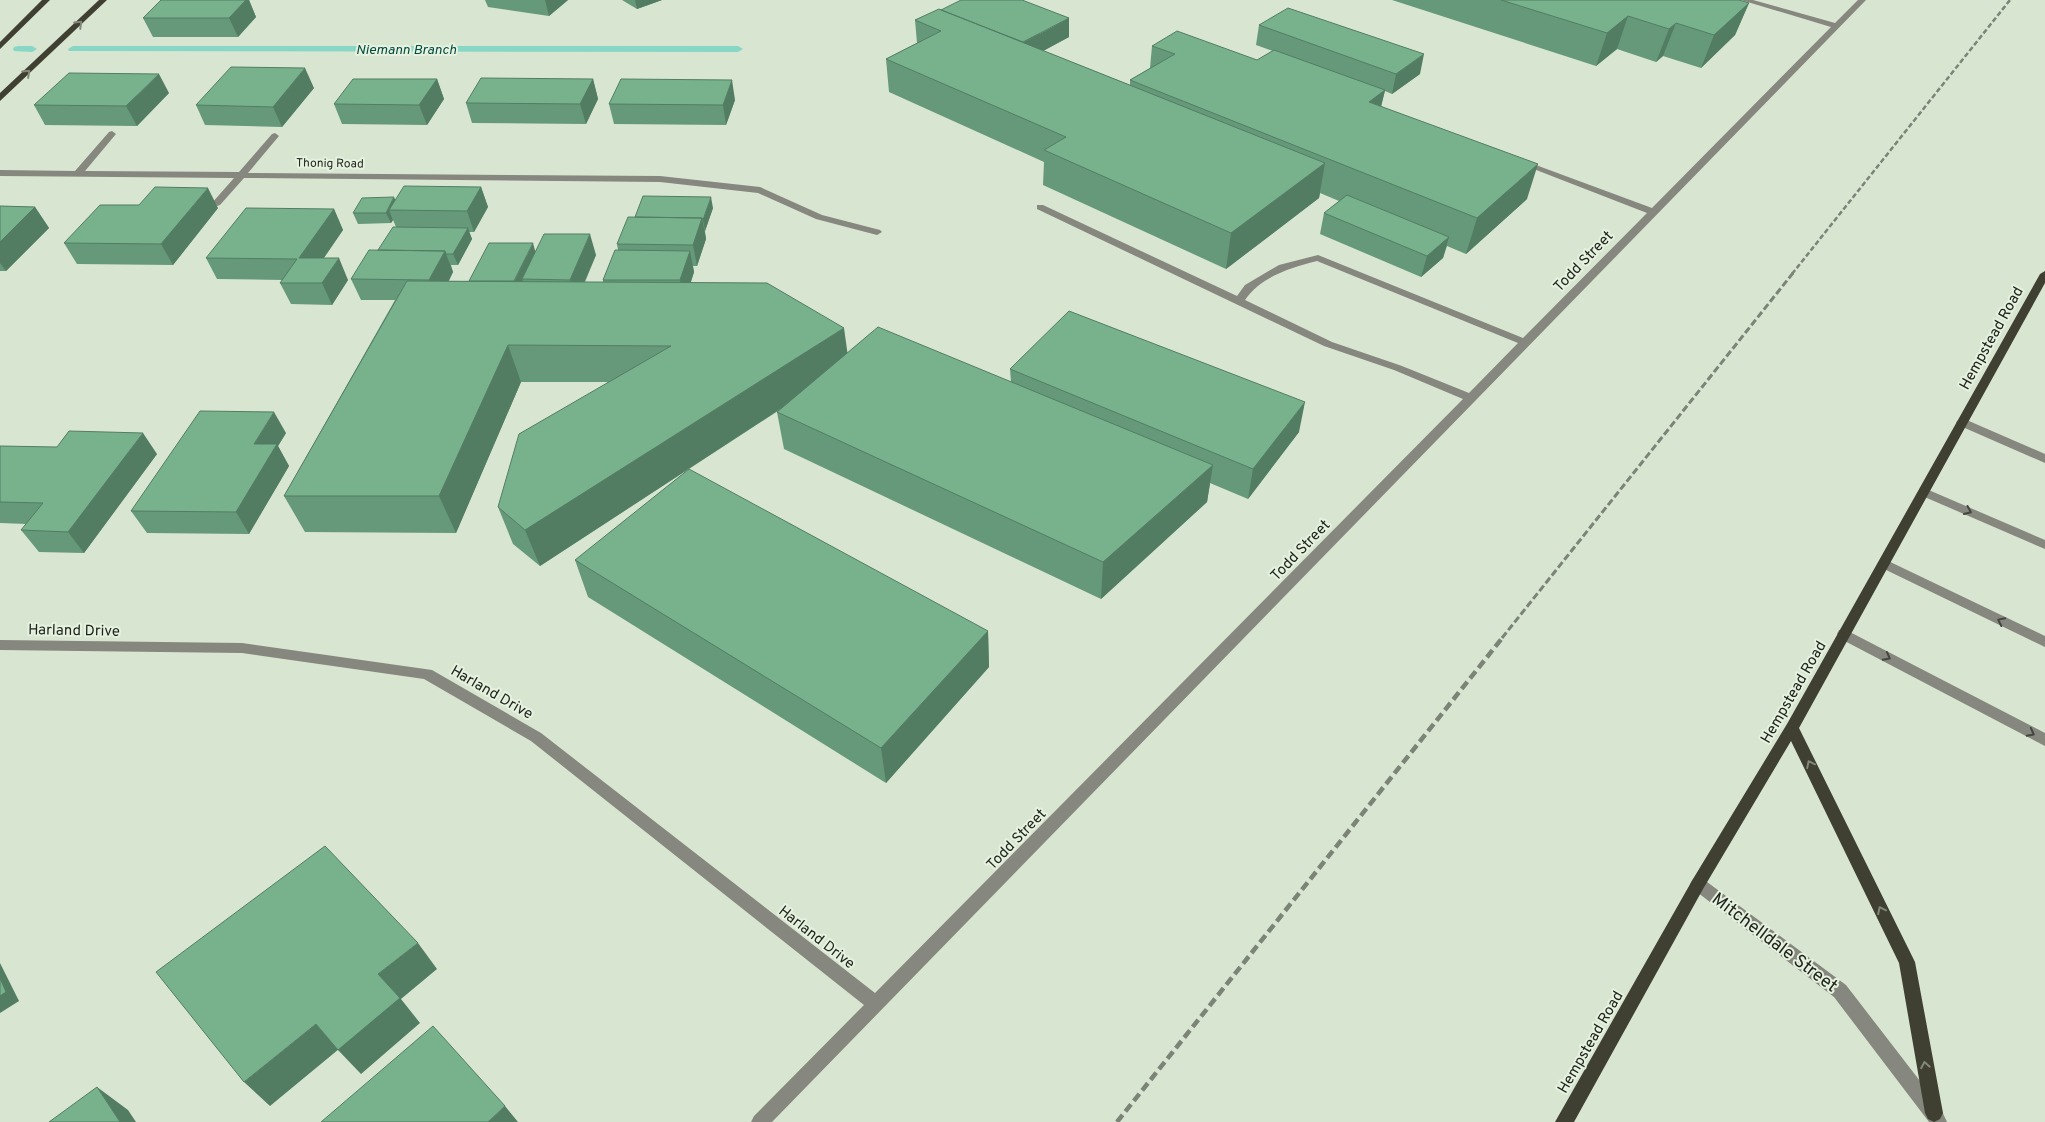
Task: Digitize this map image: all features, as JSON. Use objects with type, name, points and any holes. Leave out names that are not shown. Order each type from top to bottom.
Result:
[{"type":"main road","points":[[0,47],[46,0]]},
{"type":"main road","points":[[0,98],[103,0]]},
{"type":"main road","name":"Hempstead Road","points":[[1564,1122],[1698,884],[1792,728],[2044,278]]},
{"type":"main road","points":[[1792,728],[1907,962],[1936,1118]]},
{"type":"street","points":[[1745,0],[1837,26]]},
{"type":"street","name":"Todd Street","points":[[760,1122],[1862,0]]},
{"type":"street","points":[[78,174],[112,134]]},
{"type":"street","points":[[217,203],[275,136]]},
{"type":"street","points":[[1517,161],[1654,212]]},
{"type":"street","name":"Thonig Road","points":[[0,172],[660,179],[760,190],[818,216],[877,232]]},
{"type":"street","points":[[1040,208],[1328,344],[1398,368],[1472,398]]},
{"type":"street","points":[[1240,301],[1248,286],[1282,267],[1318,258],[1526,343]]},
{"type":"street","points":[[1962,422],[2045,459]]},
{"type":"street","points":[[1924,492],[2045,545]]},
{"type":"street","points":[[1884,564],[2045,642]]},
{"type":"street","points":[[1844,634],[2045,740]]},
{"type":"street","name":"Harland Drive","points":[[0,645],[242,648],[427,674],[536,736],[877,1005]]},
{"type":"street","name":"Mitchelldale Street","points":[[1698,884],[1840,991],[1936,1118]]},
{"type":"building","points":[[161,0],[246,0],[229,18],[143,18]]},
{"type":"building","points":[[961,0],[1022,0],[1069,18],[1023,42],[941,10]]},
{"type":"building","points":[[1501,0],[1739,0],[1749,3],[1714,35],[1676,23],[1669,29],[1628,16],[1607,33]]},
{"type":"building","points":[[1288,8],[1424,54],[1396,74],[1259,25]]},
{"type":"building","points":[[939,9],[1325,163],[1231,233],[1044,150],[1066,137],[886,59],[941,31],[915,20]]},
{"type":"building","points":[[1177,31],[1257,60],[1274,50],[1385,90],[1369,102],[1538,164],[1477,218],[1130,80],[1175,54],[1152,46]]},
{"type":"building","points":[[231,67],[305,68],[273,107],[196,105]]},
{"type":"building","points":[[69,73],[159,74],[126,106],[34,105]]},
{"type":"building","points":[[481,78],[593,79],[580,104],[466,103]]},
{"type":"building","points":[[353,79],[437,79],[419,105],[334,104]]},
{"type":"building","points":[[621,79],[732,80],[723,105],[609,104]]},
{"type":"building","points":[[404,186],[481,187],[467,211],[389,210]]},
{"type":"building","points":[[155,187],[208,188],[161,244],[64,243],[100,205],[139,205]]},
{"type":"building","points":[[1347,195],[1449,237],[1427,256],[1324,213]]},
{"type":"building","points":[[643,196],[711,197],[703,220],[702,218],[635,217]]},
{"type":"building","points":[[394,197],[386,213],[353,213],[362,198]]},
{"type":"building","points":[[0,206],[35,207],[0,242]]},
{"type":"building","points":[[246,208],[334,209],[299,258],[339,258],[322,283],[280,283],[297,259],[206,258]]},
{"type":"building","points":[[628,217],[702,218],[693,245],[617,244]]},
{"type":"building","points":[[393,227],[468,228],[453,254],[446,254],[445,251],[378,250]]},
{"type":"building","points":[[544,234],[590,234],[570,280],[522,279]]},
{"type":"building","points":[[489,243],[533,243],[514,281],[469,281]]},
{"type":"building","points":[[369,250],[445,251],[429,280],[351,279]]},
{"type":"building","points":[[615,250],[690,251],[680,280],[603,280]]},
{"type":"building","points":[[407,281],[767,283],[844,328],[525,530],[498,507],[519,434],[671,346],[508,345],[439,496],[284,496]]},
{"type":"building","points":[[1069,311],[1305,402],[1253,469],[1010,369]]},
{"type":"building","points":[[878,327],[1213,465],[1103,562],[777,412]]},
{"type":"building","points":[[200,411],[274,412],[254,444],[277,444],[236,512],[131,511]]},
{"type":"building","points":[[69,431],[143,433],[68,532],[21,530],[43,503],[0,502],[0,446],[57,447]]},
{"type":"building","points":[[689,469],[988,631],[881,748],[575,560]]},
{"type":"building","points":[[325,846],[418,943],[378,974],[400,998],[338,1050],[316,1024],[244,1082],[156,972]]},
{"type":"building","points":[[0,978],[6,992],[0,996]]},
{"type":"building","points":[[433,1026],[505,1106],[488,1122],[321,1122]]},
{"type":"building","points":[[97,1087],[120,1122],[49,1122]]},
{"type":"waterway","name":"Niemann Branch","points":[[18,49],[32,49]]},
{"type":"waterway","name":"Niemann Branch","points":[[73,49],[738,49]]},
{"type":"railway","points":[[1792,274],[2010,0]]},
{"type":"railway","points":[[1502,638],[1793,273]]},
{"type":"railway","points":[[1117,1122],[1503,637]]}]
